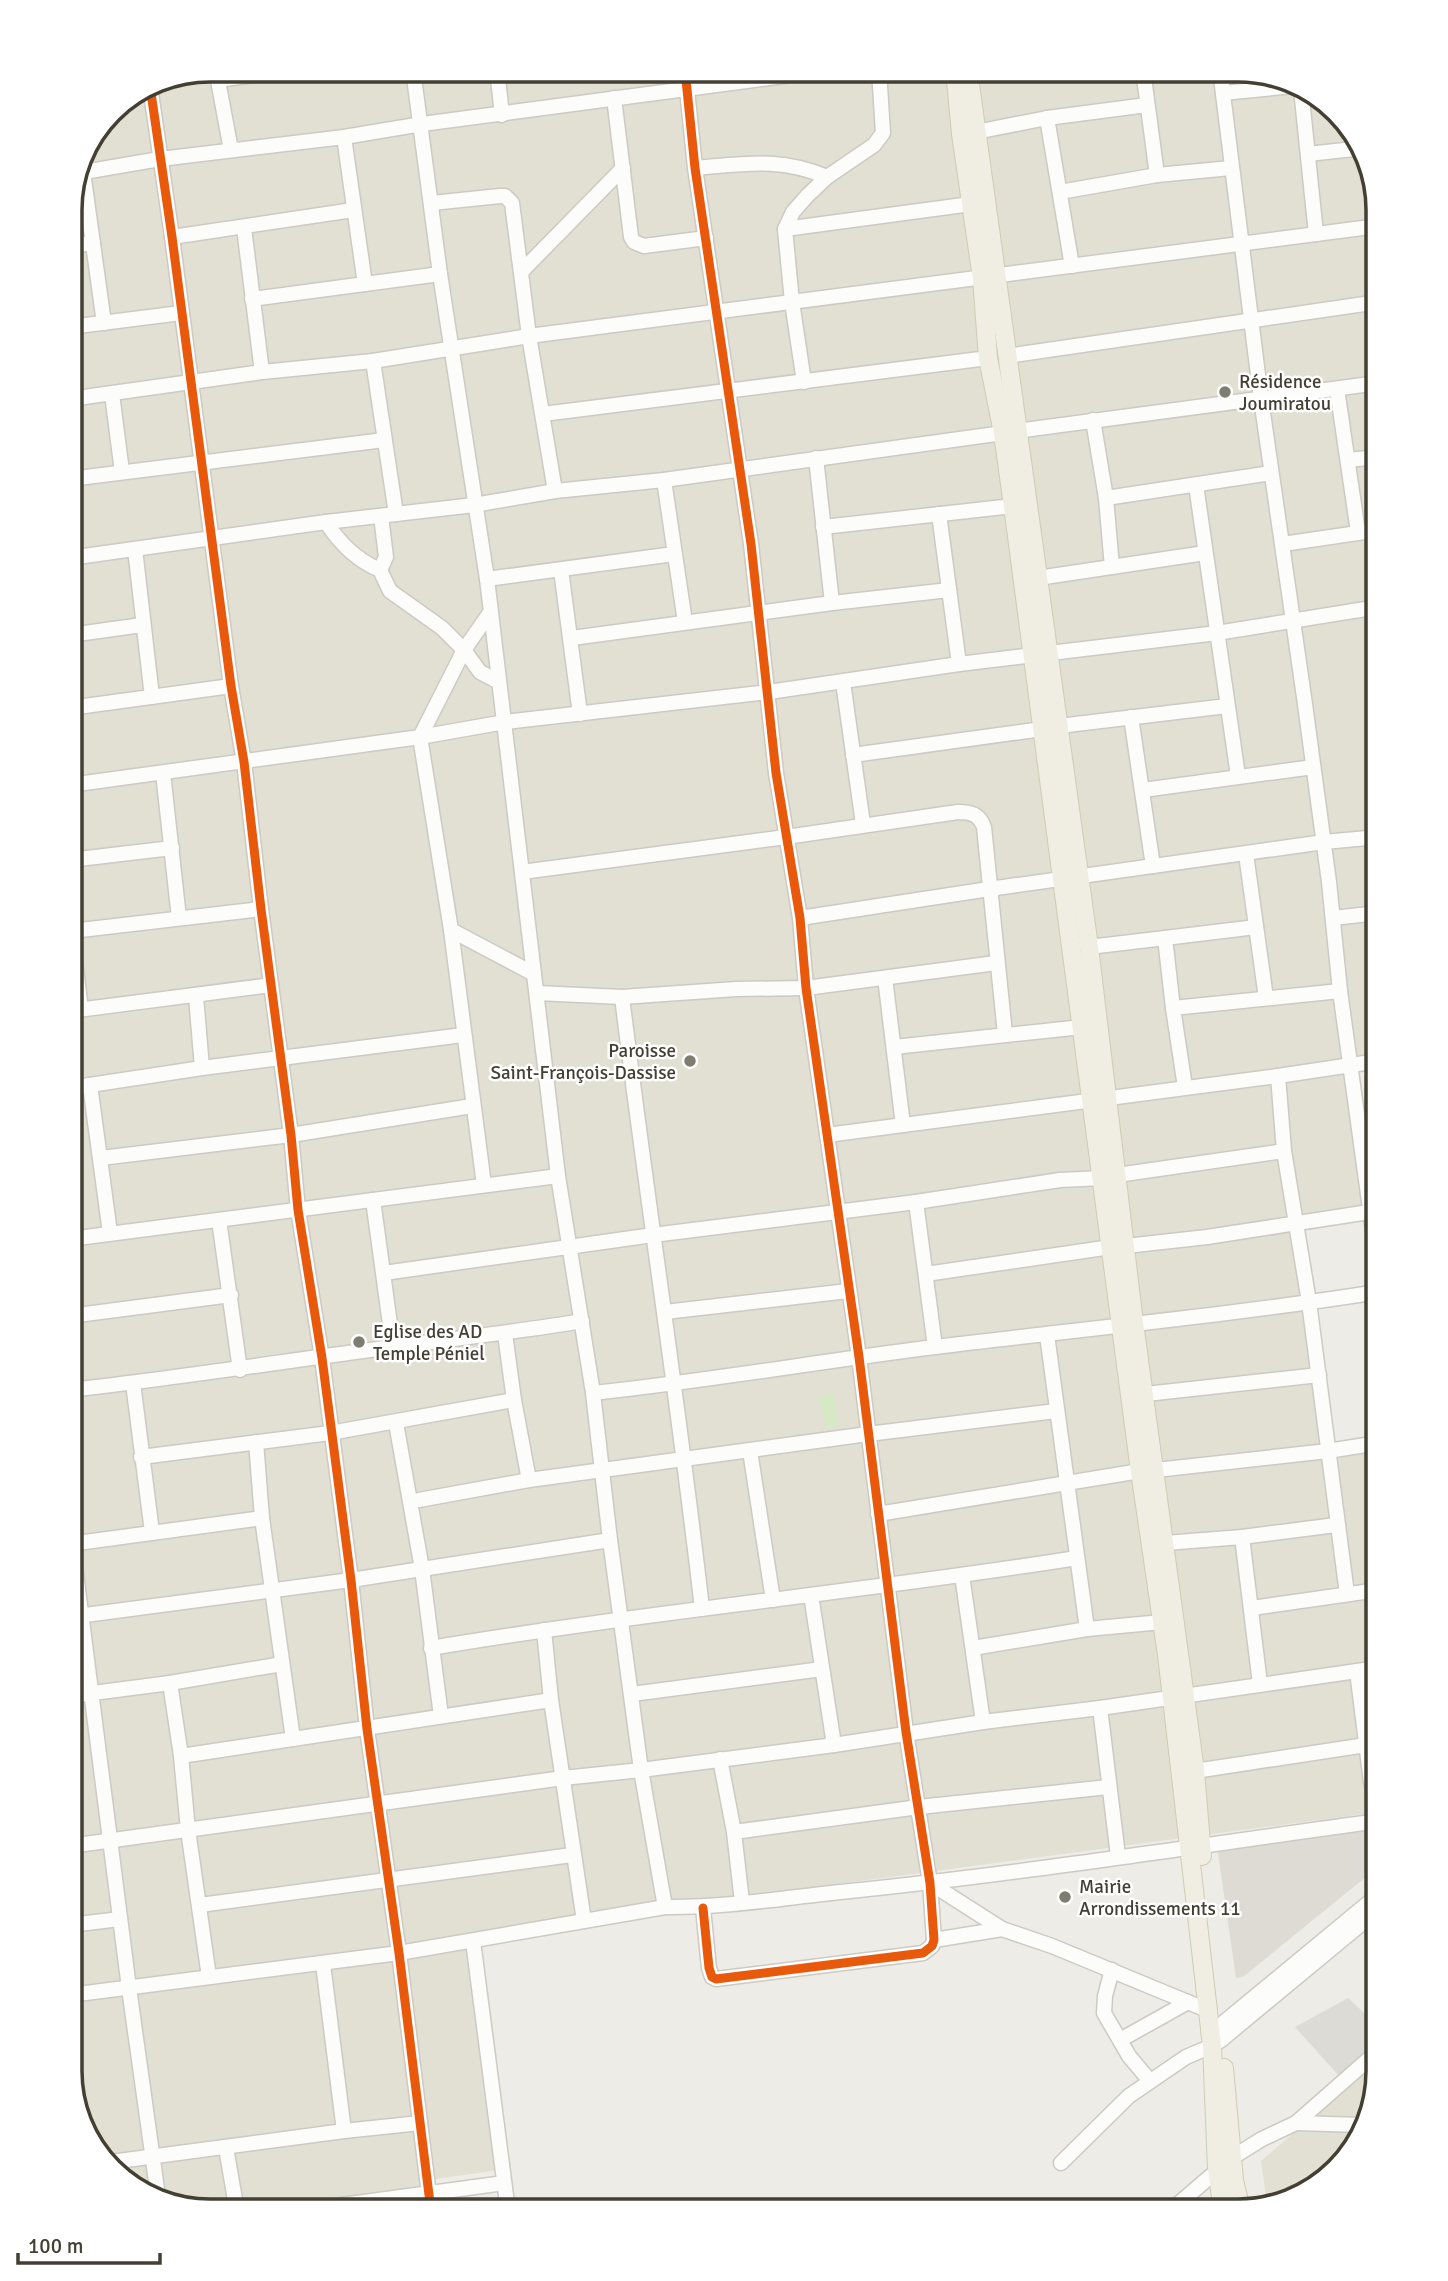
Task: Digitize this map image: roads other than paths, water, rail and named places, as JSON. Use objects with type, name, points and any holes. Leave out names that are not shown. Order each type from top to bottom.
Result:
[{"type":"main road","points":[[957,83],[971,204],[1007,356],[1013,506],[1051,728],[1070,879],[1082,1027],[1099,1100]]},
{"type":"main road","points":[[969,83],[989,277],[988,358],[1009,432],[1038,578],[1040,654]]},
{"type":"main road","points":[[1070,879],[1089,947],[1099,1100],[1148,1471],[1162,1622],[1195,1771],[1195,1847],[1207,2010],[1216,2036],[1217,2169],[1221,2199]]},
{"type":"main road","points":[[1128,1324],[1146,1394],[1148,1471],[1165,1543],[1216,2036],[1239,2199]]},
{"type":"street","points":[[218,82],[231,150]]},
{"type":"street","points":[[416,82],[440,274],[487,579],[489,614],[505,722],[558,1176],[593,1393],[641,1770],[665,1908]]},
{"type":"street","points":[[498,82],[502,115]]},
{"type":"street","points":[[687,82],[695,168],[760,613],[776,773],[800,918],[806,988],[859,1357],[906,1732],[930,1883],[934,1940],[932,1946],[923,1953],[716,1979],[712,1977],[709,1968],[703,1908]]},
{"type":"street","points":[[89,171],[721,82]]},
{"type":"street","points":[[804,382],[785,229],[793,212],[827,177],[874,145],[883,132],[880,83]]},
{"type":"street","points":[[1144,83],[1157,175]]},
{"type":"street","points":[[1222,83],[1261,399],[1324,842],[1366,1190]]},
{"type":"street","points":[[1223,93],[1274,88]]},
{"type":"street","points":[[150,97],[172,237],[200,462],[244,762],[282,1059],[298,1210],[322,1358],[367,1729],[399,1953],[429,2198]]},
{"type":"street","points":[[614,98],[631,237],[634,242],[644,246],[706,238]]},
{"type":"street","points":[[1302,100],[1316,234]]},
{"type":"street","points":[[975,132],[1047,118],[1147,105]]},
{"type":"street","points":[[1047,118],[1072,266]]},
{"type":"street","points":[[344,136],[365,284]]},
{"type":"street","points":[[1308,154],[1350,149]]},
{"type":"street","points":[[695,168],[772,162],[803,167],[827,177]]},
{"type":"street","points":[[522,271],[623,168]]},
{"type":"street","points":[[1059,192],[1157,175],[1231,168]]},
{"type":"street","points":[[84,190],[104,323]]},
{"type":"street","points":[[432,203],[500,195],[510,199],[555,491]]},
{"type":"street","points":[[785,229],[971,204]]},
{"type":"street","points":[[172,237],[353,210]]},
{"type":"street","points":[[244,228],[262,372]]},
{"type":"street","points":[[83,397],[262,372],[373,360],[529,336],[1366,228]]},
{"type":"street","points":[[83,244],[93,243]]},
{"type":"street","points":[[252,299],[440,274]]},
{"type":"street","points":[[1007,356],[1366,304]]},
{"type":"street","points":[[83,325],[181,313]]},
{"type":"street","points":[[543,414],[988,358]]},
{"type":"street","points":[[373,360],[384,440],[389,515],[386,557],[380,570]]},
{"type":"street","points":[[83,556],[326,522],[474,505],[555,491],[664,480],[1366,385]]},
{"type":"street","points":[[1337,389],[1358,532]]},
{"type":"street","points":[[112,394],[122,472]]},
{"type":"street","points":[[1093,420],[1106,498],[1112,567]]},
{"type":"street","points":[[83,477],[384,440]]},
{"type":"street","points":[[816,458],[832,603]]},
{"type":"street","points":[[1348,460],[1366,458]]},
{"type":"street","points":[[1106,498],[1271,473]]},
{"type":"street","points":[[664,480],[685,622]]},
{"type":"street","points":[[1196,485],[1238,776]]},
{"type":"street","points":[[823,527],[1013,506]]},
{"type":"street","points":[[939,514],[959,664]]},
{"type":"street","points":[[326,522],[360,562],[380,570],[390,591],[442,628],[464,650],[480,672],[499,682]]},
{"type":"street","points":[[1283,544],[1366,531]]},
{"type":"street","points":[[135,549],[152,697]]},
{"type":"street","points":[[1038,578],[1205,553]]},
{"type":"street","points":[[487,579],[674,554]]},
{"type":"street","points":[[561,570],[580,714]]},
{"type":"street","points":[[572,638],[949,590]]},
{"type":"street","points":[[83,783],[420,737],[505,722],[769,692],[959,664],[1217,633],[1366,609]]},
{"type":"street","points":[[484,1185],[451,930],[420,737],[464,650],[489,614]]},
{"type":"street","points":[[83,633],[142,625]]},
{"type":"street","points":[[843,682],[863,824]]},
{"type":"street","points":[[83,706],[231,686]]},
{"type":"street","points":[[853,755],[1227,706]]},
{"type":"street","points":[[1131,717],[1153,866]]},
{"type":"street","points":[[1143,790],[1313,767]]},
{"type":"street","points":[[163,773],[179,918]]},
{"type":"street","points":[[522,872],[958,811],[976,815],[984,827],[1005,1034]]},
{"type":"street","points":[[800,918],[989,889],[1366,838]]},
{"type":"street","points":[[83,859],[172,848]]},
{"type":"street","points":[[1247,854],[1266,998]]},
{"type":"street","points":[[83,924],[261,909]]},
{"type":"street","points":[[1333,918],[1366,914]]},
{"type":"street","points":[[1089,947],[1256,927]]},
{"type":"street","points":[[451,930],[534,974]]},
{"type":"street","points":[[1165,938],[1185,1087]]},
{"type":"street","points":[[537,993],[622,997],[736,989],[806,988],[996,962]]},
{"type":"street","points":[[885,978],[903,1125]]},
{"type":"street","points":[[83,1009],[271,985]]},
{"type":"street","points":[[1174,1008],[1340,991]]},
{"type":"street","points":[[196,996],[202,1068]]},
{"type":"street","points":[[622,997],[685,1460],[702,1609]]},
{"type":"street","points":[[894,1047],[1082,1027]]},
{"type":"street","points":[[83,1086],[463,1035]]},
{"type":"street","points":[[827,1135],[1366,1063]]},
{"type":"street","points":[[1278,1076],[1284,1151],[1309,1302],[1347,1594]]},
{"type":"street","points":[[90,1085],[110,1233]]},
{"type":"street","points":[[101,1158],[291,1135],[472,1106]]},
{"type":"street","points":[[384,1273],[653,1235],[837,1213],[1060,1180],[1110,1177],[1284,1151]]},
{"type":"street","points":[[82,1237],[558,1176]]},
{"type":"street","points":[[373,1200],[393,1346]]},
{"type":"street","points":[[916,1202],[935,1347]]},
{"type":"street","points":[[926,1274],[1366,1213]]},
{"type":"street","points":[[219,1220],[240,1370]]},
{"type":"street","points":[[665,1312],[848,1291]]},
{"type":"street","points":[[593,1393],[1366,1294]]},
{"type":"street","points":[[82,1314],[231,1295]]},
{"type":"street","points":[[82,1389],[240,1370],[582,1321]]},
{"type":"street","points":[[505,1334],[529,1480]]},
{"type":"street","points":[[1047,1335],[1087,1629]]},
{"type":"street","points":[[1146,1394],[1319,1375]]},
{"type":"street","points":[[133,1383],[152,1532]]},
{"type":"street","points":[[141,1457],[396,1423],[514,1400]]},
{"type":"street","points":[[419,1500],[529,1480],[1056,1411]]},
{"type":"street","points":[[396,1423],[422,1569],[441,1716]]},
{"type":"street","points":[[256,1442],[262,1518],[293,1739]]},
{"type":"street","points":[[878,1514],[1148,1471],[1366,1445]]},
{"type":"street","points":[[750,1451],[773,1600]]},
{"type":"street","points":[[82,1542],[262,1518]]},
{"type":"street","points":[[1165,1543],[1336,1525]]},
{"type":"street","points":[[1242,1537],[1260,1684]]},
{"type":"street","points":[[82,1615],[351,1580],[610,1540]]},
{"type":"street","points":[[431,1648],[621,1618],[887,1586],[1076,1558]]},
{"type":"street","points":[[962,1575],[983,1722]]},
{"type":"street","points":[[1252,1608],[1366,1592]]},
{"type":"street","points":[[811,1595],[834,1745]]},
{"type":"street","points":[[973,1648],[1087,1629],[1162,1622]]},
{"type":"street","points":[[544,1630],[572,1856],[584,1922]]},
{"type":"street","points":[[82,1649],[92,1693],[157,2187]]},
{"type":"street","points":[[82,1694],[282,1664]]},
{"type":"street","points":[[632,1694],[822,1669]]},
{"type":"street","points":[[82,1844],[563,1777],[641,1770],[834,1745],[906,1732],[1100,1708],[1366,1670]]},
{"type":"street","points":[[1195,1771],[1366,1745],[1357,1671]]},
{"type":"street","points":[[170,1683],[209,1977]]},
{"type":"street","points":[[181,1756],[551,1700]]},
{"type":"street","points":[[1100,1708],[1118,1856]]},
{"type":"street","points":[[720,1759],[734,1832],[742,1902]]},
{"type":"street","points":[[734,1832],[919,1807],[1108,1787]]},
{"type":"street","points":[[82,1994],[399,1953],[665,1908],[703,1908],[930,1883],[1366,1823]]},
{"type":"street","points":[[200,1905],[572,1856]]},
{"type":"street","points":[[930,1883],[1002,1929],[1112,1970],[1207,2010]]},
{"type":"street","points":[[1216,2036],[1366,1905]]},
{"type":"street","points":[[82,1924],[120,1919]]},
{"type":"street","points":[[1061,2163],[1129,2095],[1216,2036],[1366,1919]]},
{"type":"street","points":[[934,1940],[1002,1929]]},
{"type":"street","points":[[473,1941],[506,2198]]},
{"type":"street","points":[[323,1964],[344,2131]]},
{"type":"street","points":[[1112,1970],[1105,1996],[1104,2013],[1129,2056],[1150,2081]]},
{"type":"street","points":[[1120,2040],[1188,2002]]},
{"type":"street","points":[[1183,2199],[1233,2157],[1262,2138],[1296,2123],[1366,2062]]},
{"type":"street","points":[[120,2161],[420,2123]]},
{"type":"street","points":[[1296,2123],[1354,2125]]},
{"type":"street","points":[[226,2148],[235,2198]]},
{"type":"street","points":[[400,2198],[504,2183]]},
{"type":"place","name":"Résidence Joumiratou","points":[[1225,392]]},
{"type":"place","name":"Paroisse Saint-François-Dassise","points":[[690,1061]]},
{"type":"place","name":"Eglise des AD Temple Péniel","points":[[359,1342]]},
{"type":"place","name":"Mairie Arrondissements 11","points":[[1065,1897]]}]
